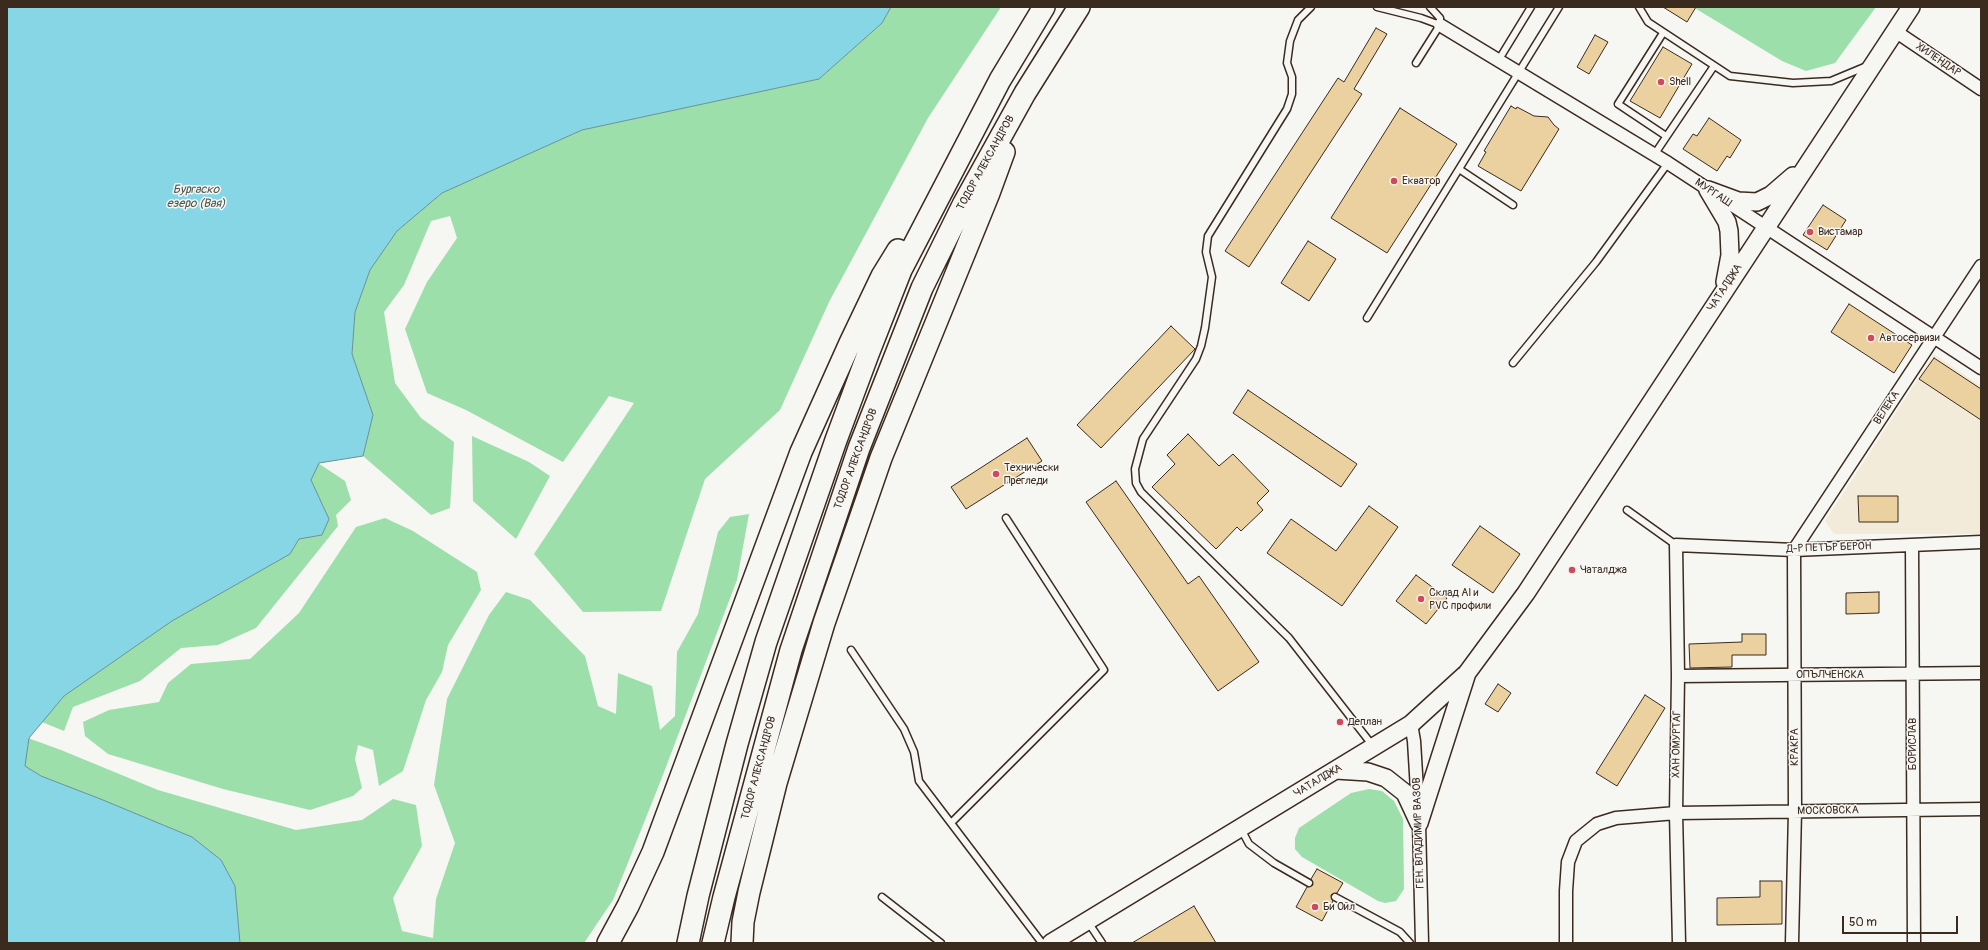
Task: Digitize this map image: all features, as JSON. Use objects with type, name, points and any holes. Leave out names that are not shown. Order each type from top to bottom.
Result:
[{"type":"highway","points":[[608,943],[628,906],[653,852],[801,452],[824,399],[882,276],[1044,7]]},
{"type":"highway","name":"ТОДОР АЛЕКСАНДРОВ","points":[[714,943],[726,889],[791,650],[859,448],[922,288],[964,203],[1025,93],[1079,7]]},
{"type":"highway","points":[[688,943],[698,896],[737,744],[766,642],[833,448],[901,270],[1000,80]]},
{"type":"highway","points":[[742,943],[743,922],[749,892],[776,783],[824,623],[881,458],[989,193],[1025,93]]},
{"type":"main road","name":"ЧАТАЛДЖА","points":[[1051,943],[1411,724],[1467,673],[1526,593],[1911,7]]},
{"type":"main road","points":[[1708,190],[1738,201],[1757,202],[1771,195],[1807,165]]},
{"type":"main road","points":[[1708,190],[1726,222],[1730,236],[1730,255],[1723,292]]},
{"type":"main road","points":[[1419,823],[1467,673]]},
{"type":"main road","points":[[1336,770],[1368,772],[1386,778],[1405,793],[1419,823]]},
{"type":"street","name":"МУРГАШ","points":[[1440,25],[1668,163],[1765,228],[1981,368]]},
{"type":"street","name":"ХИЛЕНДАР","points":[[1895,32],[1981,89]]},
{"type":"street","name":"ВЕЛЕКА","points":[[1794,550],[1981,266]]},
{"type":"street","name":"Д-Р ПЕТЪР БЕРОН","points":[[1676,545],[1794,550],[1981,542]]},
{"type":"street","name":"ХАН ОМУРТАГ","points":[[1676,545],[1678,676],[1676,813],[1679,943]]},
{"type":"street","name":"БОРИСЛАВ","points":[[1912,545],[1914,943]]},
{"type":"street","name":"КРАКРА","points":[[1792,943],[1795,812],[1794,550]]},
{"type":"street","name":"ОПЪЛЧЕНСКА","points":[[1678,676],[1981,674]]},
{"type":"street","name":"ГЕН. ВЛАДИМИР ВАЗОВ","points":[[1411,724],[1414,741],[1419,823],[1422,943]]},
{"type":"street","name":"МОСКОВСКА","points":[[1566,943],[1566,890],[1568,862],[1576,842],[1597,824],[1616,818],[1676,813],[1981,808]]},
{"type":"lane","points":[[1311,7],[1298,20],[1290,41],[1287,63],[1292,77],[1292,94],[1287,109],[1208,236],[1206,252],[1212,277],[1201,346],[1196,360],[1143,439],[1135,469],[1136,483],[1141,492],[1289,638],[1374,747]]},
{"type":"lane","points":[[1377,7],[1420,18],[1440,25]]},
{"type":"lane","points":[[1416,63],[1440,25],[1440,18],[1430,7]]},
{"type":"lane","points":[[1498,61],[1531,7]]},
{"type":"lane","points":[[1367,318],[1559,7]]},
{"type":"lane","points":[[1639,7],[1648,22],[1730,76],[1792,84],[1831,81],[1874,63]]},
{"type":"lane","points":[[1663,33],[1618,104],[1666,136]]},
{"type":"lane","points":[[1654,155],[1714,66]]},
{"type":"lane","points":[[1514,363],[1596,262],[1668,163]]},
{"type":"lane","points":[[1459,169],[1512,205]]},
{"type":"lane","points":[[1628,510],[1676,545]]},
{"type":"lane","points":[[951,823],[1104,670],[1006,518]]},
{"type":"lane","points":[[850,650],[904,729],[914,752],[919,781],[1042,943]]},
{"type":"lane","points":[[1240,828],[1249,844],[1274,863],[1309,883]]},
{"type":"lane","points":[[882,897],[941,943]]},
{"type":"lane","points":[[1335,897],[1400,932],[1410,943]]},
{"type":"lane","points":[[1087,921],[1102,943]]},
{"type":"shaded area","points":[[1934,354],[1981,386],[1981,534],[1834,534],[1825,521]]},
{"type":"green space","points":[[891,7],[1001,7],[928,118],[829,302],[780,410],[705,479],[661,611],[583,612],[534,554],[634,403],[609,396],[563,462],[466,410],[427,393],[405,329],[427,282],[457,238],[450,216],[431,221],[404,285],[384,312],[395,383],[421,418],[454,442],[450,508],[431,515],[363,456],[373,415],[352,354],[355,312],[370,270],[397,231],[442,193],[582,130],[819,79],[882,23]]},
{"type":"green space","points":[[1693,7],[1876,7],[1835,63],[1806,71],[1782,61]]},
{"type":"green space","points":[[472,436],[529,462],[550,476],[516,539],[473,501]]},
{"type":"green space","points":[[318,463],[345,481],[351,500],[336,515],[338,526],[256,628],[218,645],[181,648],[140,681],[73,707],[64,731],[42,722],[64,696],[172,621],[290,554],[299,539],[322,535],[329,519],[311,480]]},
{"type":"green space","points":[[749,514],[737,580],[661,780],[613,900],[584,943],[240,943],[235,886],[221,860],[192,837],[41,776],[25,766],[28,738],[158,790],[296,830],[362,820],[393,799],[416,805],[422,846],[393,898],[402,931],[433,938],[436,899],[455,843],[434,785],[447,699],[489,615],[506,592],[530,600],[585,656],[598,706],[616,714],[618,673],[652,686],[660,730],[675,716],[677,652],[698,614],[718,532],[730,517]]},
{"type":"green space","points":[[385,518],[413,531],[477,572],[481,590],[448,645],[442,672],[426,700],[403,771],[379,786],[373,750],[358,745],[355,759],[362,788],[353,796],[310,810],[223,789],[108,754],[85,736],[83,722],[109,710],[159,702],[168,683],[191,664],[250,659],[299,613],[356,527]]},
{"type":"green space","points":[[1369,789],[1382,791],[1394,801],[1403,819],[1404,889],[1396,901],[1385,903],[1378,901],[1302,857],[1295,849],[1295,838],[1299,828],[1351,793]]},
{"type":"water","name":"Бургаско езеро (Вая)","points":[[7,7],[891,7],[882,23],[819,79],[582,130],[442,193],[397,231],[370,270],[355,312],[352,354],[373,415],[363,456],[319,463],[311,480],[329,519],[322,535],[299,539],[290,554],[172,621],[64,696],[29,738],[25,766],[41,776],[192,837],[221,860],[235,886],[240,943],[7,943]]},
{"type":"building","points":[[1663,7],[1696,7],[1687,22]]},
{"type":"building","points":[[1376,28],[1387,34],[1354,89],[1362,94],[1249,267],[1225,251],[1338,78],[1344,82]]},
{"type":"building","points":[[1595,35],[1608,42],[1589,74],[1577,67]]},
{"type":"building","name":"Shell","points":[[1663,47],[1692,64],[1660,118],[1630,101]]},
{"type":"building","points":[[1511,106],[1516,109],[1517,107],[1534,116],[1548,117],[1559,129],[1521,191],[1478,166],[1486,152],[1484,151]]},
{"type":"building","name":"Екватор","points":[[1400,108],[1457,144],[1387,253],[1331,218]]},
{"type":"building","points":[[1709,118],[1741,140],[1730,158],[1727,156],[1717,171],[1683,149],[1693,134],[1697,136]]},
{"type":"building","points":[[1823,205],[1846,220],[1827,250],[1803,235]]},
{"type":"building","points":[[1308,241],[1336,259],[1309,301],[1281,283]]},
{"type":"building","name":"Автосервизи","points":[[1849,304],[1912,345],[1894,373],[1831,332]]},
{"type":"building","points":[[1171,326],[1195,349],[1101,448],[1077,425]]},
{"type":"building","points":[[1934,358],[1981,389],[1981,420],[1919,379]]},
{"type":"building","points":[[1248,390],[1357,464],[1341,487],[1233,413]]},
{"type":"building","points":[[1188,434],[1219,466],[1233,454],[1269,491],[1257,503],[1263,510],[1241,531],[1237,527],[1216,549],[1152,487],[1175,464],[1167,455]]},
{"type":"building","name":"Технически Прегледи","points":[[1027,438],[1042,461],[966,509],[951,487]]},
{"type":"building","points":[[1116,481],[1188,584],[1199,576],[1259,662],[1218,691],[1086,502]]},
{"type":"building","points":[[1858,496],[1898,496],[1898,522],[1859,522]]},
{"type":"building","points":[[1369,506],[1398,527],[1342,606],[1267,553],[1291,519],[1336,551]]},
{"type":"building","points":[[1480,526],[1520,554],[1493,593],[1452,565]]},
{"type":"building","name":"Склад Al и PVC профили","points":[[1416,575],[1447,598],[1426,624],[1396,601]]},
{"type":"building","points":[[1879,592],[1879,613],[1846,614],[1846,593]]},
{"type":"building","points":[[1742,634],[1766,634],[1766,655],[1732,655],[1732,667],[1690,668],[1689,644],[1742,642]]},
{"type":"building","points":[[1498,684],[1511,693],[1498,712],[1485,704]]},
{"type":"building","points":[[1645,695],[1665,708],[1617,786],[1596,773]]},
{"type":"building","points":[[1317,869],[1343,883],[1337,893],[1331,895],[1333,901],[1322,921],[1296,907],[1307,887],[1313,885],[1311,879]]},
{"type":"building","points":[[1760,881],[1782,881],[1782,924],[1717,925],[1717,898],[1760,897]]},
{"type":"building","points":[[1194,906],[1216,943],[1132,943]]},
{"type":"place","name":"Shell","points":[[1661,82]]},
{"type":"place","name":"Екватор","points":[[1394,181]]},
{"type":"place","name":"Вистамар","points":[[1810,232]]},
{"type":"place","name":"Автосервизи","points":[[1871,338]]},
{"type":"place","name":"Технически Прегледи","points":[[996,474]]},
{"type":"place","name":"Чаталджа","points":[[1572,570]]},
{"type":"place","name":"Склад Al и PVC профили","points":[[1421,599]]},
{"type":"place","name":"Деплан","points":[[1340,722]]},
{"type":"place","name":"Би Ойл","points":[[1315,907]]}]
